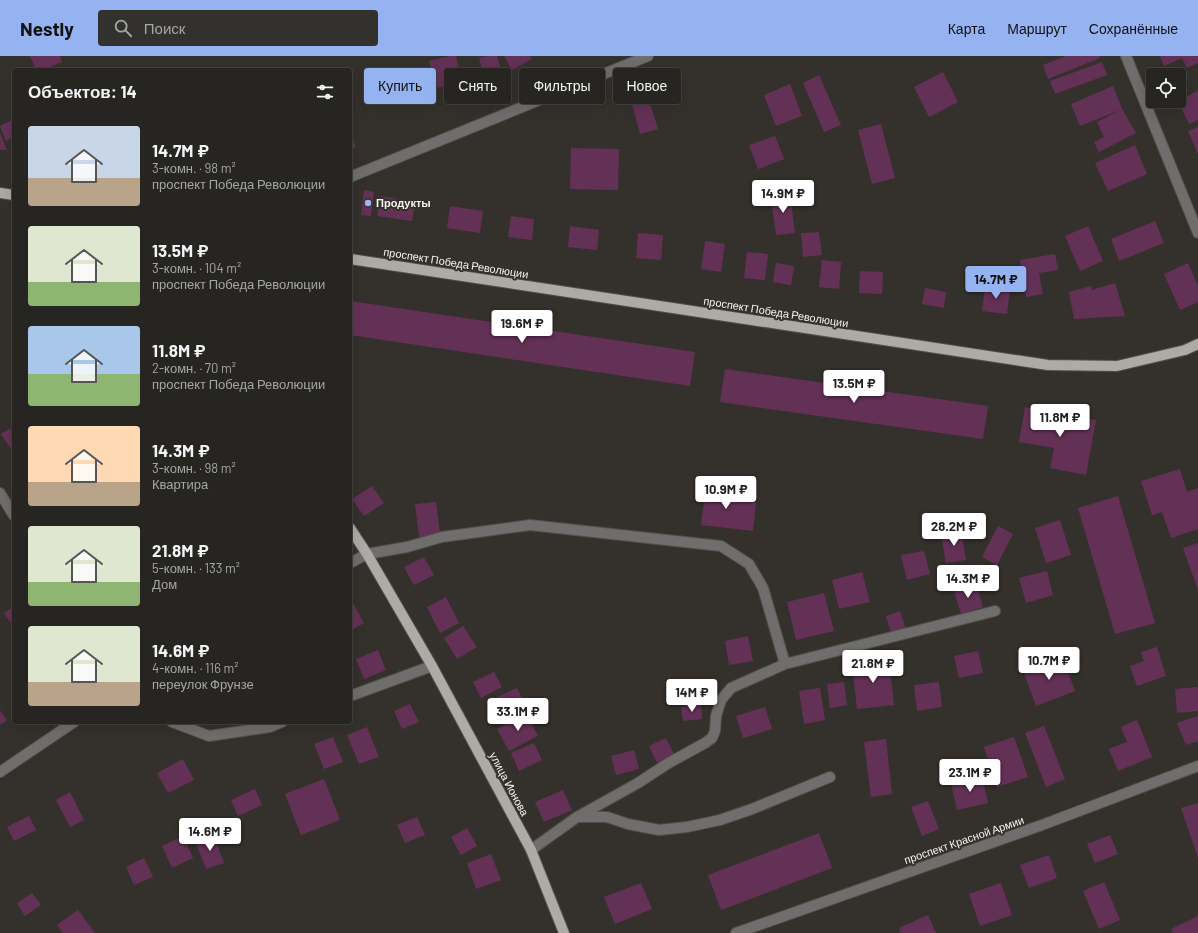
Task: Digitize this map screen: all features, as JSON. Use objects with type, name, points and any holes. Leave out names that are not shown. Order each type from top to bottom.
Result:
[{"type":"main road","points":[[0,193],[12,195]]},
{"type":"main road","name":"проспект Победа Революции","points":[[352,259],[1048,365],[1117,366],[1185,350],[1198,344]]},
{"type":"main road","name":"улица Ионова","points":[[352,531],[367,554],[432,666],[532,850],[564,933]]},
{"type":"street","points":[[352,176],[648,56]]},
{"type":"street","points":[[1126,56],[1198,233]]},
{"type":"street","points":[[0,493],[12,513]]},
{"type":"street","points":[[352,562],[367,554],[407,547],[442,537],[530,525],[721,546],[749,564],[763,588],[785,664]]},
{"type":"street","points":[[532,850],[577,817],[638,783],[712,738],[715,731],[716,716],[721,700],[731,688],[785,664],[995,611]]},
{"type":"street","points":[[352,695],[432,666]]},
{"type":"street","points":[[0,772],[71,724]]},
{"type":"street","points":[[177,724],[209,736],[270,727],[277,724]]},
{"type":"street","name":"проспект Красной Армии","points":[[736,933],[1042,826],[1198,766]]},
{"type":"street","points":[[577,817],[607,817],[628,824],[659,830],[687,827],[720,820],[752,810],[796,790],[830,777]]},
{"type":"building","points":[[30,56],[60,56],[62,62],[48,68],[35,68]]},
{"type":"building","points":[[456,56],[459,68],[444,68],[444,86],[436,88],[436,68],[431,68],[429,61]]},
{"type":"building","points":[[497,56],[500,68],[482,68],[479,58]]},
{"type":"building","points":[[504,56],[530,56],[532,59],[512,70]]},
{"type":"building","points":[[1066,56],[1099,56],[1100,58],[1048,79],[1043,65]]},
{"type":"building","points":[[1160,56],[1198,56],[1198,63],[1187,68],[1182,58],[1164,66]]},
{"type":"building","points":[[1102,62],[1107,75],[1055,94],[1050,81]]},
{"type":"building","points":[[943,72],[958,102],[929,117],[914,87]]},
{"type":"building","points":[[819,75],[841,125],[824,132],[803,83]]},
{"type":"building","points":[[790,84],[802,116],[776,126],[764,95]]},
{"type":"building","points":[[1113,86],[1122,109],[1136,133],[1099,152],[1094,142],[1104,137],[1097,122],[1120,110],[1080,126],[1071,104]]},
{"type":"building","points":[[1198,91],[1198,120],[1189,124],[1181,108],[1186,108],[1186,97]]},
{"type":"building","points":[[632,104],[650,104],[658,129],[640,134]]},
{"type":"building","points":[[12,120],[12,138],[6,141],[0,126]]},
{"type":"building","points":[[881,124],[895,178],[872,184],[858,130]]},
{"type":"building","points":[[1198,127],[1198,154],[1188,131]]},
{"type":"building","points":[[0,133],[7,150],[0,150]]},
{"type":"building","points":[[775,136],[784,159],[758,169],[749,145]]},
{"type":"building","points":[[352,138],[356,147],[352,148]]},
{"type":"building","points":[[1135,145],[1147,174],[1108,191],[1095,163]]},
{"type":"building","points":[[571,148],[619,149],[618,190],[570,189]]},
{"type":"building","name":"Продукты","points":[[364,190],[374,192],[371,216],[361,215]]},
{"type":"building","points":[[790,193],[795,233],[776,235],[771,196]]},
{"type":"building","points":[[381,196],[415,202],[412,221],[377,216]]},
{"type":"building","points":[[450,206],[483,211],[480,233],[447,228]]},
{"type":"building","points":[[511,216],[534,219],[532,240],[508,237]]},
{"type":"building","points":[[1155,221],[1164,243],[1119,261],[1111,239]]},
{"type":"building","points":[[570,226],[599,230],[597,250],[568,247]]},
{"type":"building","points":[[1088,226],[1103,261],[1080,271],[1065,236]]},
{"type":"building","points":[[819,232],[822,255],[803,257],[801,233]]},
{"type":"building","points":[[638,233],[663,235],[661,260],[636,258]]},
{"type":"building","points":[[705,241],[725,244],[721,272],[701,269]]},
{"type":"building","points":[[747,252],[768,254],[765,280],[744,278]]},
{"type":"building","points":[[1055,254],[1058,270],[1039,273],[1043,294],[1026,297],[1020,260]]},
{"type":"building","points":[[822,260],[841,262],[839,289],[819,287]]},
{"type":"building","points":[[776,263],[794,266],[791,285],[773,282]]},
{"type":"building","points":[[1188,263],[1198,286],[1198,302],[1180,310],[1164,274]]},
{"type":"building","points":[[860,271],[883,272],[882,294],[859,293]]},
{"type":"building","points":[[1115,283],[1125,316],[1074,319],[1069,292],[1091,286],[1092,290]]},
{"type":"building","points":[[985,287],[1010,290],[1007,314],[982,311]]},
{"type":"building","points":[[925,288],[946,292],[944,308],[922,304]]},
{"type":"building","points":[[352,301],[695,352],[690,386],[352,335]]},
{"type":"building","points":[[725,369],[988,406],[983,439],[720,402]]},
{"type":"building","points":[[1025,407],[1096,420],[1086,475],[1050,468],[1054,448],[1019,442]]},
{"type":"building","points":[[12,427],[12,451],[1,434]]},
{"type":"building","points":[[1180,469],[1187,492],[1198,488],[1198,529],[1171,538],[1162,512],[1152,515],[1141,481]]},
{"type":"building","points":[[707,479],[722,481],[720,497],[756,502],[753,531],[701,525]]},
{"type":"building","points":[[372,486],[384,503],[364,516],[352,499]]},
{"type":"building","points":[[1118,496],[1155,623],[1115,634],[1078,508]]},
{"type":"building","points":[[436,502],[440,534],[419,537],[415,504]]},
{"type":"building","points":[[1060,520],[1071,555],[1046,563],[1035,528]]},
{"type":"building","points":[[998,526],[1013,534],[997,565],[982,557]]},
{"type":"building","points":[[961,531],[966,560],[946,563],[941,535]]},
{"type":"building","points":[[1198,543],[1198,590],[1183,548]]},
{"type":"building","points":[[924,551],[930,574],[907,580],[901,555]]},
{"type":"building","points":[[424,557],[434,575],[414,585],[404,567]]},
{"type":"building","points":[[1047,571],[1053,595],[1026,603],[1019,578]]},
{"type":"building","points":[[862,572],[870,602],[839,609],[832,580]]},
{"type":"building","points":[[976,584],[983,607],[961,614],[954,591]]},
{"type":"building","points":[[824,593],[834,631],[796,640],[787,602]]},
{"type":"building","points":[[446,597],[459,623],[440,633],[427,607]]},
{"type":"building","points":[[352,602],[364,623],[352,630]]},
{"type":"building","points":[[12,607],[12,625],[4,613]]},
{"type":"building","points":[[900,611],[906,629],[891,633],[886,616]]},
{"type":"building","points":[[463,626],[477,647],[457,659],[444,638]]},
{"type":"building","points":[[748,636],[753,661],[729,665],[725,641]]},
{"type":"building","points":[[1157,647],[1166,676],[1137,686],[1130,666],[1144,661],[1141,652]]},
{"type":"building","points":[[378,650],[386,670],[364,679],[356,659]]},
{"type":"building","points":[[978,651],[983,673],[959,678],[954,656]]},
{"type":"building","points":[[1062,656],[1075,691],[1036,706],[1023,671]]},
{"type":"building","points":[[889,660],[894,705],[857,709],[852,664]]},
{"type":"building","points":[[494,672],[502,687],[481,698],[473,682]]},
{"type":"building","points":[[844,682],[847,705],[830,708],[827,684]]},
{"type":"building","points":[[939,682],[942,707],[917,711],[914,685]]},
{"type":"building","points":[[1198,687],[1198,711],[1177,713],[1175,689]]},
{"type":"building","points":[[517,688],[526,706],[494,720],[486,702]]},
{"type":"building","points":[[820,688],[825,720],[804,724],[799,691]]},
{"type":"building","points":[[410,704],[419,722],[402,729],[394,711]]},
{"type":"building","points":[[701,704],[702,719],[683,721],[681,707]]},
{"type":"building","points":[[765,707],[772,729],[743,738],[736,716]]},
{"type":"building","points":[[0,711],[7,720],[0,725]]},
{"type":"building","points":[[526,714],[538,736],[509,751],[497,729]]},
{"type":"building","points":[[1198,716],[1198,741],[1186,745],[1177,723]]},
{"type":"building","points":[[1137,720],[1152,757],[1118,771],[1109,749],[1127,742],[1121,727]]},
{"type":"building","points":[[1044,726],[1065,779],[1046,787],[1025,733]]},
{"type":"building","points":[[367,727],[379,757],[359,764],[347,735]]},
{"type":"building","points":[[333,737],[343,762],[324,769],[314,744]]},
{"type":"building","points":[[1014,737],[1028,777],[997,787],[984,747]]},
{"type":"building","points":[[666,738],[674,754],[657,763],[649,746]]},
{"type":"building","points":[[886,739],[892,794],[871,797],[864,742]]},
{"type":"building","points":[[534,743],[542,760],[519,771],[511,753]]},
{"type":"building","points":[[634,750],[639,769],[616,775],[611,756]]},
{"type":"building","points":[[183,759],[194,780],[168,793],[157,773]]},
{"type":"building","points":[[982,776],[988,803],[957,810],[951,784]]},
{"type":"building","points":[[324,779],[340,820],[301,835],[285,794]]},
{"type":"building","points":[[255,789],[262,805],[238,816],[231,800]]},
{"type":"building","points":[[563,790],[572,810],[544,822],[535,802]]},
{"type":"building","points":[[70,792],[84,820],[70,827],[56,800]]},
{"type":"building","points":[[928,801],[939,829],[922,836],[911,807]]},
{"type":"building","points":[[1198,803],[1198,858],[1181,808]]},
{"type":"building","points":[[29,816],[36,830],[14,841],[7,827]]},
{"type":"building","points":[[417,817],[425,835],[405,843],[397,825]]},
{"type":"building","points":[[467,828],[477,846],[461,855],[451,837]]},
{"type":"building","points":[[819,833],[832,868],[721,910],[708,875]]},
{"type":"building","points":[[213,835],[224,863],[206,869],[195,841]]},
{"type":"building","points":[[1110,835],[1118,854],[1095,863],[1087,844]]},
{"type":"building","points":[[183,836],[193,858],[172,868],[162,846]]},
{"type":"building","points":[[491,854],[501,880],[476,889],[467,863]]},
{"type":"building","points":[[1049,855],[1057,878],[1029,888],[1020,865]]},
{"type":"building","points":[[144,858],[153,877],[134,885],[126,867]]},
{"type":"building","points":[[1104,882],[1120,920],[1099,929],[1083,891]]},
{"type":"building","points":[[641,883],[652,909],[615,924],[604,897]]},
{"type":"building","points":[[1001,883],[1012,915],[980,926],[969,894]]},
{"type":"building","points":[[32,893],[41,905],[25,916],[17,903]]},
{"type":"building","points":[[78,910],[95,933],[63,933],[57,925]]},
{"type":"building","points":[[928,915],[936,933],[901,933],[899,928]]},
{"type":"building","points":[[1198,916],[1198,933],[1173,933],[1171,929]]},
{"type":"place","name":"Продукты","points":[[368,203]]}]
